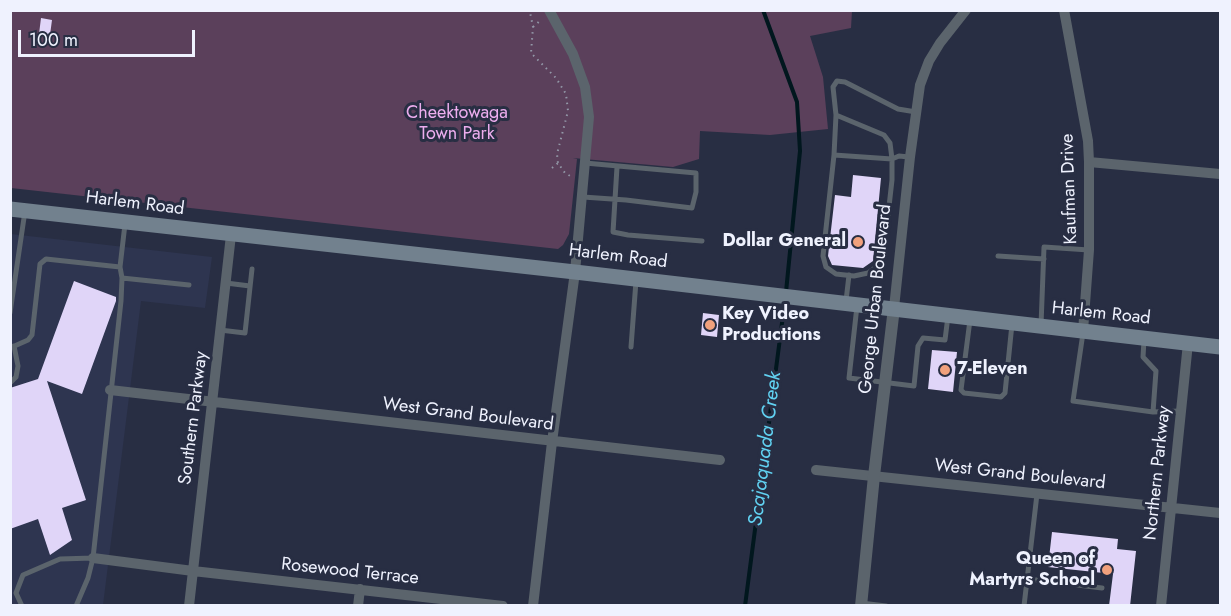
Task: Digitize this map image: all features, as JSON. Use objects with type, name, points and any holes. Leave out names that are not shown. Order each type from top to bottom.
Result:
[{"type":"main road","name":"Harlem Road","points":[[18,210],[852,303],[1221,347]]},
{"type":"street","points":[[533,606],[575,272],[589,117],[585,87],[573,54],[549,10]]},
{"type":"street","name":"George Urban Boulevard","points":[[861,604],[910,157],[920,85],[929,61],[966,10]]},
{"type":"street","name":"Kaufman Drive","points":[[1064,10],[1088,141],[1089,250],[1083,332]]},
{"type":"street","points":[[1089,162],[1221,174]]},
{"type":"street","name":"Southern Parkway","points":[[189,606],[231,235]]},
{"type":"street","name":"Northern Parkway","points":[[1161,606],[1188,343]]},
{"type":"street","name":"West Grand Boulevard","points":[[110,390],[720,460]]},
{"type":"street","name":"West Grand Boulevard","points":[[816,470],[1221,513]]},
{"type":"street","name":"Rosewood Terrace","points":[[93,558],[503,606]]},
{"type":"street","points":[[358,606],[360,589]]},
{"type":"lane","points":[[836,115],[884,135],[890,143],[892,159],[892,180],[884,251],[879,265],[868,273],[854,276],[836,274],[826,267],[823,256],[834,155],[836,115],[834,87],[837,81],[846,82],[898,109],[916,112]]},
{"type":"lane","points":[[834,155],[892,159],[899,156],[910,157]]},
{"type":"lane","points":[[583,197],[692,208],[696,192],[696,173],[585,164]]},
{"type":"lane","points":[[617,166],[613,232],[702,241]]},
{"type":"lane","points":[[10,313],[18,210]]},
{"type":"lane","points":[[76,606],[88,578],[93,558],[122,278],[120,267],[125,222]]},
{"type":"lane","points":[[1041,327],[1044,247],[1089,250]]},
{"type":"lane","points":[[998,256],[1044,259]]},
{"type":"lane","points":[[11,382],[16,377],[18,366],[12,347],[28,340],[32,335],[40,264],[46,259],[120,267]]},
{"type":"lane","points":[[220,330],[245,333],[252,269]]},
{"type":"lane","points":[[849,275],[852,303],[849,378],[914,386],[918,346],[923,338],[945,340],[948,315]]},
{"type":"lane","points":[[122,278],[189,285]]},
{"type":"lane","points":[[632,347],[636,279]]},
{"type":"lane","points":[[226,284],[250,286]]},
{"type":"lane","points":[[970,317],[962,390],[964,393],[1001,397],[1005,393],[1012,323]]},
{"type":"lane","points":[[1083,332],[1073,401],[1154,412],[1181,411]]},
{"type":"lane","points":[[1144,338],[1143,357],[1156,371],[1154,412]]},
{"type":"lane","points":[[1024,606],[1037,493]]},
{"type":"lane","points":[[21,606],[16,592],[23,575],[60,559],[93,558]]},
{"type":"lane","points":[[1028,579],[1102,588]]},
{"type":"lane","points":[[861,604],[886,606]]},
{"type":"path","points":[[527,10],[530,12],[533,27],[531,53],[556,78],[566,94],[568,111],[557,154],[558,163],[565,173],[584,179]]},
{"type":"path","points":[[552,168],[558,163]]},
{"type":"shaded area","points":[[11,234],[212,257],[205,308],[141,301],[103,605],[11,606]]},
{"type":"green space","name":"Cheektowaga Town Park","points":[[11,11],[852,11],[851,28],[810,36],[823,77],[828,129],[770,135],[700,131],[699,159],[673,167],[573,158],[577,159],[569,234],[558,249],[11,188]]},
{"type":"building","points":[[41,18],[52,20],[50,35],[39,34]]},
{"type":"building","points":[[853,175],[881,178],[873,261],[863,268],[832,265],[828,256],[835,195],[851,197]]},
{"type":"building","points":[[74,281],[116,297],[116,301],[82,394],[47,381],[86,500],[62,508],[72,540],[50,555],[38,519],[10,529],[10,388],[38,379]]},
{"type":"building","name":"Key Video Productions","points":[[703,313],[719,315],[717,337],[701,335]]},
{"type":"building","points":[[932,350],[957,352],[953,392],[928,389]]},
{"type":"building","name":"Queen of Martyrs School","points":[[1052,532],[1118,539],[1117,549],[1136,551],[1130,606],[1109,606],[1113,574],[1048,567]]},
{"type":"waterway","name":"Scajaquada Creek","points":[[763,10],[797,102],[800,151],[786,292]]},
{"type":"waterway","name":"Scajaquada Creek","points":[[745,606],[785,300]]},
{"type":"place","name":"Dollar General","points":[[858,242]]},
{"type":"place","name":"Key Video Productions","points":[[710,325]]},
{"type":"place","name":"7-Eleven","points":[[945,370]]},
{"type":"place","name":"Queen of Martyrs School","points":[[1107,570]]}]
